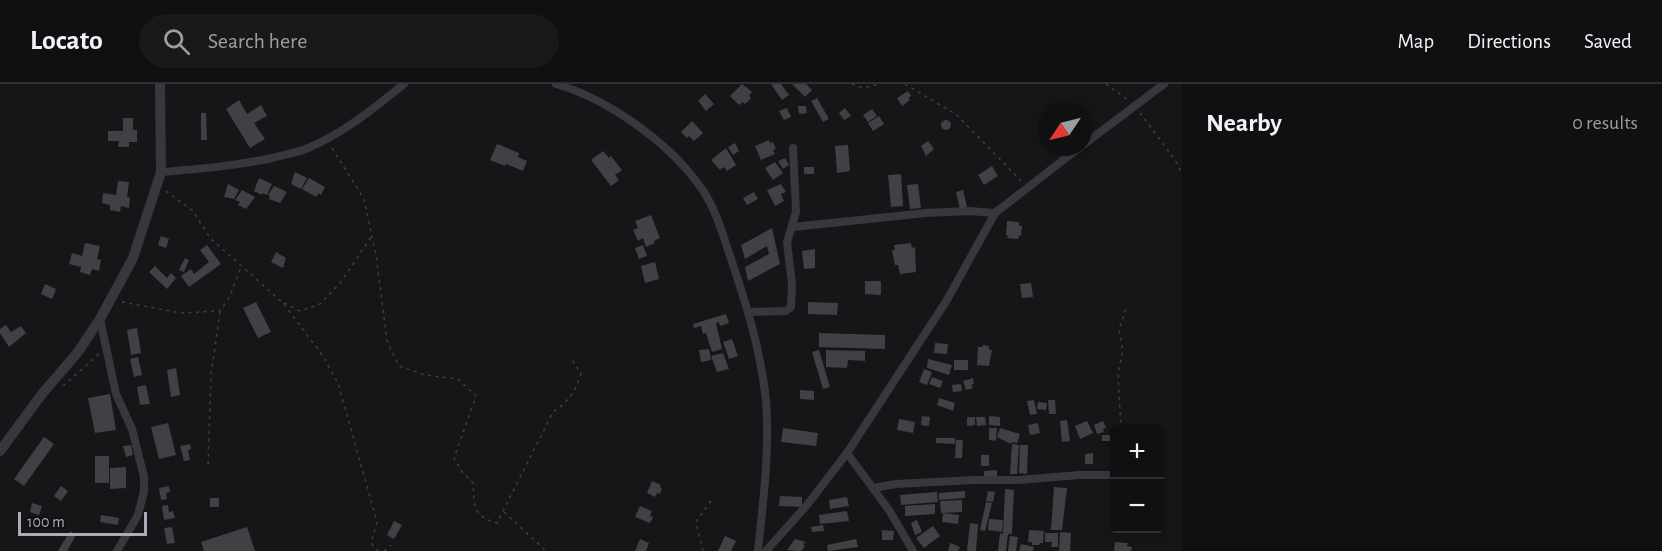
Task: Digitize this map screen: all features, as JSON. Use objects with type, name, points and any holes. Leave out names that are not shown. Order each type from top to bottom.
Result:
[{"type":"street","points":[[0,451],[42,394],[78,352],[112,300],[133,258],[161,172],[160,84]]},
{"type":"street","points":[[161,172],[241,164],[305,149],[327,140],[358,121],[404,84]]},
{"type":"street","points":[[556,84],[588,96],[612,109],[659,143],[700,186],[714,212],[748,312],[760,359],[766,403],[765,492],[758,551]]},
{"type":"street","points":[[1092,138],[1164,84]]},
{"type":"street","points":[[748,312],[786,311],[791,307],[792,284],[787,242],[796,212],[793,148]]},
{"type":"street","points":[[766,551],[807,505],[847,453],[965,271],[984,229],[995,213],[1069,156]]},
{"type":"street","points":[[793,227],[926,213],[969,211],[995,213]]},
{"type":"street","points":[[100,319],[116,394],[132,429],[144,477],[138,515],[117,551]]},
{"type":"street","points":[[847,453],[873,488],[913,551]]},
{"type":"street","points":[[873,488],[896,484],[1110,475]]},
{"type":"path","points":[[852,84],[863,88],[879,84]]},
{"type":"path","points":[[905,84],[957,115],[1028,188]]},
{"type":"path","points":[[1106,84],[1135,106],[1175,160],[1182,174]]},
{"type":"path","points":[[327,140],[364,199],[372,235],[387,341],[399,366],[425,375],[458,379],[476,396],[454,458],[462,472],[473,483],[474,507],[480,514],[497,523],[554,412],[567,402],[576,389],[581,374],[570,356]]},
{"type":"path","points":[[158,185],[193,211],[210,238],[283,303],[323,356],[338,383],[377,522],[371,543],[378,551]]},
{"type":"path","points":[[283,303],[300,312],[320,304],[341,282],[372,235]]},
{"type":"path","points":[[208,464],[211,375],[220,311],[230,296],[241,266]]},
{"type":"path","points":[[112,300],[181,313],[220,311]]},
{"type":"path","points":[[1121,425],[1118,373],[1123,351],[1119,329],[1126,309]]},
{"type":"path","points":[[58,388],[66,384],[106,348]]},
{"type":"path","points":[[703,551],[696,522],[713,498]]},
{"type":"path","points":[[504,511],[546,551]]},
{"type":"path","points":[[384,551],[391,545]]},
{"type":"building","points":[[742,84],[752,92],[749,95],[751,98],[745,104],[743,102],[739,105],[730,96]]},
{"type":"building","points":[[771,84],[781,84],[789,95],[782,100]]},
{"type":"building","points":[[792,84],[806,84],[812,90],[805,97]]},
{"type":"building","points":[[908,91],[911,96],[908,98],[910,100],[902,106],[897,98]]},
{"type":"building","points":[[705,94],[714,104],[706,111],[698,101]]},
{"type":"building","points":[[817,98],[829,119],[823,122],[811,101]]},
{"type":"building","points":[[239,100],[247,114],[261,105],[267,116],[254,123],[265,139],[250,148],[226,109]]},
{"type":"building","points":[[798,106],[806,106],[807,113],[799,114]]},
{"type":"building","points":[[787,108],[791,117],[784,120],[779,111]]},
{"type":"building","points":[[845,108],[851,116],[844,120],[839,113]]},
{"type":"building","points":[[872,109],[877,116],[868,122],[863,115]]},
{"type":"building","points":[[201,113],[206,113],[207,140],[201,140]]},
{"type":"building","points":[[879,116],[884,124],[873,131],[868,123]]},
{"type":"building","points":[[123,118],[133,118],[133,130],[137,130],[137,142],[129,142],[129,147],[118,147],[119,141],[108,141],[108,131],[123,131]]},
{"type":"building","points":[[946,120],[950,121],[950,129],[946,130],[942,129],[941,125],[942,121]]},
{"type":"building","points":[[692,121],[703,133],[694,141],[681,132]]},
{"type":"building","points":[[769,140],[770,143],[773,142],[776,149],[773,150],[775,154],[761,160],[755,146]]},
{"type":"building","points":[[928,141],[934,149],[926,156],[921,146]]},
{"type":"building","points":[[735,143],[739,151],[733,155],[728,147]]},
{"type":"building","points":[[497,144],[519,153],[518,157],[527,161],[523,171],[490,160]]},
{"type":"building","points":[[848,145],[850,171],[837,173],[835,146]]},
{"type":"building","points":[[726,148],[736,165],[727,171],[724,167],[720,170],[711,160]]},
{"type":"building","points":[[603,151],[609,158],[611,156],[622,170],[615,175],[619,180],[611,186],[591,160]]},
{"type":"building","points":[[785,158],[789,165],[783,169],[778,161]]},
{"type":"building","points":[[775,162],[783,173],[773,180],[765,168]]},
{"type":"building","points":[[992,166],[998,176],[984,185],[978,175]]},
{"type":"building","points":[[804,167],[814,167],[814,174],[804,174]]},
{"type":"building","points":[[295,172],[307,178],[301,189],[291,184]]},
{"type":"building","points":[[901,174],[903,206],[891,207],[888,175]]},
{"type":"building","points":[[259,178],[272,184],[267,195],[254,191]]},
{"type":"building","points":[[309,178],[325,187],[321,195],[319,193],[316,197],[302,189]]},
{"type":"building","points":[[118,181],[129,182],[127,197],[130,198],[129,208],[121,206],[120,212],[110,210],[110,205],[102,203],[103,193],[116,195]]},
{"type":"building","points":[[228,184],[239,190],[234,199],[224,197]]},
{"type":"building","points":[[781,184],[786,192],[781,194],[784,201],[775,206],[767,190]]},
{"type":"building","points":[[918,184],[921,208],[910,209],[907,185]]},
{"type":"building","points":[[274,186],[287,192],[280,203],[269,199],[268,195]]},
{"type":"building","points":[[242,190],[255,197],[246,209],[238,205],[240,202],[235,200]]},
{"type":"building","points":[[963,190],[967,207],[960,209],[956,192]]},
{"type":"building","points":[[754,192],[758,199],[747,205],[743,198]]},
{"type":"building","points":[[651,215],[660,238],[646,247],[643,238],[638,241],[633,230],[638,228],[635,221]]},
{"type":"building","points":[[1007,221],[1019,222],[1019,226],[1022,226],[1021,236],[1019,235],[1018,239],[1007,238]]},
{"type":"building","points":[[772,228],[780,264],[748,281],[745,267],[769,254],[767,246],[745,259],[741,245]]},
{"type":"building","points":[[161,236],[169,239],[166,248],[158,245]]},
{"type":"building","points":[[85,243],[100,246],[97,259],[101,260],[99,271],[92,269],[90,275],[80,272],[81,267],[69,264],[72,253],[82,256]]},
{"type":"building","points":[[911,243],[912,248],[915,247],[916,272],[900,274],[898,265],[895,265],[892,250],[895,250],[894,245]]},
{"type":"building","points":[[207,245],[221,264],[189,287],[181,276],[191,269],[194,274],[209,262],[200,250]]},
{"type":"building","points":[[643,245],[647,256],[639,259],[635,248]]},
{"type":"building","points":[[815,249],[815,268],[804,269],[802,251]]},
{"type":"building","points":[[276,252],[286,258],[283,268],[271,262]]},
{"type":"building","points":[[185,258],[189,260],[184,272],[179,270]]},
{"type":"building","points":[[655,262],[659,279],[645,283],[641,266]]},
{"type":"building","points":[[155,266],[167,278],[171,273],[176,278],[167,289],[149,272]]},
{"type":"building","points":[[865,281],[881,281],[881,295],[865,294]]},
{"type":"building","points":[[1031,283],[1033,297],[1022,298],[1020,284]]},
{"type":"building","points":[[45,284],[56,289],[52,299],[41,294]]},
{"type":"building","points":[[256,302],[271,332],[258,338],[243,308]]},
{"type":"building","points":[[808,302],[838,303],[837,315],[808,314]]},
{"type":"building","points":[[726,314],[729,323],[720,326],[719,322],[716,323],[722,349],[712,352],[706,333],[703,334],[701,326],[694,328],[693,324]]},
{"type":"building","points":[[6,325],[11,332],[21,326],[26,333],[9,347],[0,333],[0,329]]},
{"type":"building","points":[[137,328],[141,353],[131,355],[127,330]]},
{"type":"building","points":[[819,333],[885,335],[885,349],[819,347]]},
{"type":"building","points":[[732,339],[738,356],[729,359],[723,342]]},
{"type":"building","points":[[935,343],[948,344],[947,354],[934,353]]},
{"type":"building","points":[[983,345],[989,346],[989,350],[992,350],[989,366],[977,365],[978,347],[983,347]]},
{"type":"building","points":[[709,349],[711,360],[701,362],[699,350]]},
{"type":"building","points":[[819,350],[830,387],[823,389],[812,352]]},
{"type":"building","points":[[826,350],[865,351],[865,361],[848,360],[847,368],[826,367]]},
{"type":"building","points":[[723,353],[729,369],[717,372],[711,356]]},
{"type":"building","points":[[138,357],[142,375],[134,377],[130,359]]},
{"type":"building","points":[[928,359],[952,365],[949,375],[927,368]]},
{"type":"building","points":[[954,360],[968,360],[968,370],[954,370]]},
{"type":"building","points":[[176,368],[180,395],[171,397],[167,370]]},
{"type":"building","points":[[924,369],[932,372],[927,385],[919,382]]},
{"type":"building","points":[[932,377],[943,381],[940,388],[929,384]]},
{"type":"building","points":[[973,378],[974,384],[971,385],[973,388],[966,390],[963,381]]},
{"type":"building","points":[[961,384],[962,391],[953,392],[952,385]]},
{"type":"building","points":[[146,385],[150,404],[140,405],[137,387]]},
{"type":"building","points":[[800,390],[814,391],[814,400],[800,399]]},
{"type":"building","points":[[110,394],[116,430],[95,433],[88,398]]},
{"type":"building","points":[[939,398],[955,403],[953,411],[937,405]]},
{"type":"building","points":[[1034,400],[1037,414],[1030,415],[1027,401]]},
{"type":"building","points":[[1048,400],[1055,400],[1056,414],[1049,414]]},
{"type":"building","points":[[1038,402],[1047,403],[1046,410],[1037,409]]},
{"type":"building","points":[[922,416],[930,417],[929,426],[921,425]]},
{"type":"building","points":[[989,416],[1000,417],[1000,426],[989,425]]},
{"type":"building","points":[[967,417],[975,417],[975,425],[967,426]]},
{"type":"building","points":[[976,417],[985,417],[986,425],[977,426]]},
{"type":"building","points":[[899,419],[915,422],[913,433],[897,430]]},
{"type":"building","points":[[1067,420],[1070,441],[1062,442],[1060,421]]},
{"type":"building","points":[[1087,421],[1093,433],[1080,439],[1075,426]]},
{"type":"building","points":[[1103,421],[1106,428],[1103,429],[1104,432],[1097,434],[1094,425]]},
{"type":"building","points":[[168,423],[176,455],[159,459],[151,427]]},
{"type":"building","points":[[1038,423],[1040,433],[1030,435],[1028,425]]},
{"type":"building","points":[[783,428],[818,433],[816,446],[781,442]]},
{"type":"building","points":[[989,428],[997,428],[996,441],[989,440]]},
{"type":"building","points":[[1000,428],[1020,434],[1017,443],[1012,442],[1011,444],[997,437]]},
{"type":"building","points":[[1102,435],[1110,435],[1110,441],[1102,441]]},
{"type":"building","points":[[44,437],[54,444],[24,486],[14,479]]},
{"type":"building","points":[[936,438],[955,438],[955,444],[936,443]]},
{"type":"building","points":[[956,440],[963,440],[962,458],[955,458]]},
{"type":"building","points":[[190,444],[191,449],[188,450],[190,460],[184,461],[180,446]]},
{"type":"building","points":[[1012,444],[1019,445],[1017,474],[1010,474]]},
{"type":"building","points":[[131,445],[133,455],[126,457],[123,446]]},
{"type":"building","points":[[1020,445],[1028,445],[1027,474],[1019,473]]},
{"type":"building","points":[[1093,453],[1093,464],[1085,464],[1085,454]]},
{"type":"building","points":[[981,455],[989,455],[989,466],[981,466]]},
{"type":"building","points":[[95,456],[109,456],[109,483],[95,483]]},
{"type":"building","points":[[126,467],[126,488],[110,489],[110,468]]},
{"type":"building","points":[[997,470],[997,477],[984,478],[984,471]]},
{"type":"building","points":[[652,481],[661,485],[662,489],[655,497],[647,493]]},
{"type":"building","points":[[61,486],[68,491],[61,501],[54,496]]},
{"type":"building","points":[[169,486],[170,492],[166,493],[167,499],[161,500],[159,488]]},
{"type":"building","points":[[1054,487],[1067,488],[1062,530],[1051,530]]},
{"type":"building","points":[[1005,489],[1014,490],[1012,534],[1008,534],[1006,551],[998,551],[1000,533],[1003,534]]},
{"type":"building","points":[[965,491],[965,498],[939,500],[939,493]]},
{"type":"building","points":[[988,491],[995,492],[993,502],[986,501]]},
{"type":"building","points":[[937,492],[938,502],[901,505],[900,495]]},
{"type":"building","points":[[780,496],[802,497],[802,507],[779,506]]},
{"type":"building","points":[[847,497],[849,506],[830,509],[829,500]]},
{"type":"building","points":[[210,498],[219,498],[219,507],[210,507]]},
{"type":"building","points":[[962,500],[962,512],[941,513],[940,501]]},
{"type":"building","points":[[986,502],[992,503],[985,531],[980,530]]},
{"type":"building","points":[[32,503],[42,506],[39,515],[30,512]]},
{"type":"building","points":[[935,504],[935,514],[905,516],[905,506]]},
{"type":"building","points":[[168,505],[169,512],[173,511],[175,518],[164,520],[162,506]]},
{"type":"building","points":[[640,506],[652,511],[650,516],[653,517],[650,523],[635,517]]},
{"type":"building","points":[[847,511],[849,521],[820,524],[819,515]]},
{"type":"building","points":[[943,513],[959,515],[958,524],[942,522]]},
{"type":"building","points":[[101,515],[119,518],[118,525],[100,522]]},
{"type":"building","points":[[989,519],[1003,520],[1002,532],[988,530]]},
{"type":"building","points":[[917,520],[922,532],[915,535],[911,523]]},
{"type":"building","points":[[394,521],[402,525],[394,539],[387,535]]},
{"type":"building","points":[[970,523],[978,524],[976,551],[967,551]]},
{"type":"building","points":[[823,525],[824,531],[812,532],[811,527]]},
{"type":"building","points":[[933,526],[940,536],[924,548],[916,538]]},
{"type":"building","points":[[172,527],[175,543],[167,544],[164,528]]},
{"type":"building","points":[[247,527],[255,551],[204,551],[201,542]]},
{"type":"building","points":[[882,530],[894,531],[893,540],[882,540]]},
{"type":"building","points":[[1029,530],[1044,531],[1043,543],[1032,545],[1032,542],[1028,542]]},
{"type":"building","points":[[70,531],[76,535],[67,551],[58,551]]},
{"type":"building","points":[[1060,532],[1071,533],[1070,551],[1059,551]]},
{"type":"building","points":[[1045,533],[1058,533],[1058,547],[1051,547],[1052,542],[1045,542]]},
{"type":"building","points":[[725,536],[736,541],[731,551],[718,551]]},
{"type":"building","points":[[1010,536],[1018,537],[1016,551],[1008,551]]},
{"type":"building","points":[[640,539],[649,543],[646,551],[635,551]]},
{"type":"building","points":[[795,539],[806,542],[803,544],[805,546],[801,551],[787,550]]},
{"type":"building","points":[[856,539],[858,547],[828,551],[827,545]]},
{"type":"building","points":[[1115,542],[1128,543],[1127,546],[1132,547],[1131,551],[1114,551]]},
{"type":"building","points":[[950,543],[960,547],[958,551],[948,551]]},
{"type":"building","points":[[1021,544],[1034,547],[1033,551],[1019,551]]}]
